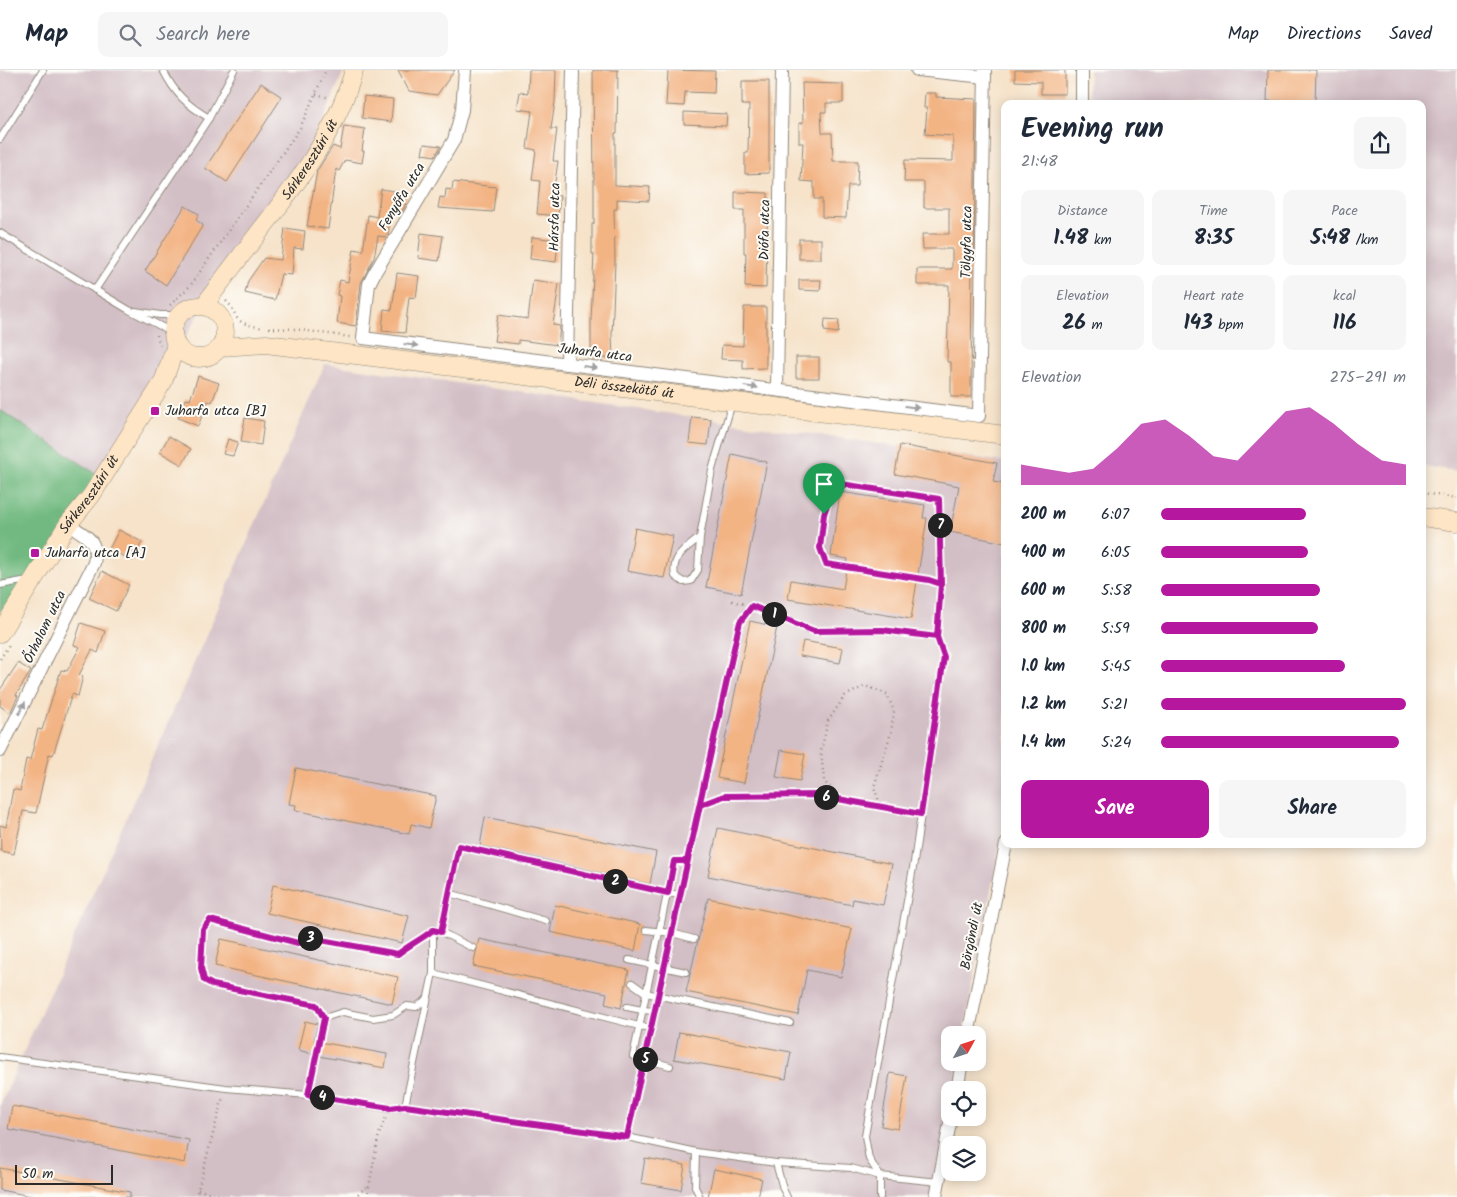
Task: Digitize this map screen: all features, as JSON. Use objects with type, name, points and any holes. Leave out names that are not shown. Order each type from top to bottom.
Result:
[{"type":"main road","name":"Sárkeresztúri út","points":[[213,304],[234,266],[291,190],[322,143],[350,83],[354,70]]},
{"type":"main road","points":[[213,304],[222,318],[225,327],[225,338],[221,347],[214,354],[205,358],[188,356],[174,339],[175,320],[179,314],[190,307],[213,304]]},
{"type":"main road","name":"Déli összekötő út","points":[[225,327],[266,344]]},
{"type":"main road","name":"Sárkeresztúri út","points":[[0,633],[68,524],[90,496],[163,382],[174,339]]},
{"type":"main road","name":"Déli összekötő út","points":[[221,347],[266,344],[732,401],[981,424],[1001,433]]},
{"type":"main road","name":"Sárkeresztúri út","points":[[163,382],[195,358]]},
{"type":"main road","name":"Déli összekötő út","points":[[981,424],[1001,439]]},
{"type":"main road","points":[[1426,518],[1457,522]]},
{"type":"street","name":"Fenyőfa utca","points":[[363,338],[369,284],[454,140],[462,110],[465,70]]},
{"type":"street","name":"Hársfa utca","points":[[567,364],[573,70]]},
{"type":"street","name":"Diófa utca","points":[[777,390],[782,70]]},
{"type":"street","points":[[917,70],[985,73]]},
{"type":"street","points":[[1082,70],[1082,100]]},
{"type":"street","name":"Tölgyfa utca","points":[[981,424],[985,73]]},
{"type":"street","name":"Juharfa utca","points":[[363,338],[777,390],[981,424]]},
{"type":"street","name":"Őrhalom utca","points":[[0,751],[94,563],[96,552],[93,542],[68,524]]},
{"type":"street","name":"Börgöndi út","points":[[970,1026],[1005,848]]},
{"type":"street","points":[[936,1197],[950,1126]]},
{"type":"lane","points":[[0,139],[43,70]]},
{"type":"lane","points":[[163,70],[177,94],[191,108],[209,118]]},
{"type":"lane","points":[[95,290],[209,118],[234,70]]},
{"type":"lane","points":[[0,233],[174,339]]},
{"type":"lane","points":[[128,310],[160,315],[179,314]]},
{"type":"lane","points":[[700,537],[678,556],[673,566],[675,576],[683,582],[692,581],[698,570],[700,537],[712,470],[732,401]]},
{"type":"lane","points":[[880,1197],[880,1176],[869,1159],[865,1136],[921,814],[944,657],[937,637],[941,584],[939,499]]},
{"type":"lane","points":[[0,585],[34,579]]},
{"type":"lane","points":[[627,1137],[740,622],[752,606],[814,631],[882,630],[937,637]]},
{"type":"lane","points":[[441,932],[459,846],[680,895]]},
{"type":"lane","points":[[670,1066],[632,1056],[674,861],[687,861]]},
{"type":"lane","points":[[449,893],[546,920]]},
{"type":"lane","points":[[405,1106],[433,973],[433,930],[473,948]]},
{"type":"lane","points":[[646,930],[672,933],[694,939]]},
{"type":"lane","points":[[629,960],[652,966],[665,966],[686,972]]},
{"type":"lane","points":[[433,973],[652,1028]]},
{"type":"lane","points":[[632,983],[646,993],[790,1023]]},
{"type":"lane","points":[[324,1018],[343,1012],[373,1018],[393,1015],[407,1006],[416,1007],[427,998]]},
{"type":"lane","points":[[627,1007],[655,1011]]},
{"type":"lane","points":[[0,1057],[226,1088],[308,1095],[390,1108],[405,1106],[627,1137],[696,1152],[776,1163],[851,1168],[880,1176],[939,1182]]},
{"type":"lane","points":[[696,1152],[695,1187],[700,1197]]},
{"type":"lane","points":[[776,1163],[783,1190],[787,1197]]},
{"type":"path","points":[[190,286],[300,128],[326,70]]},
{"type":"path","points":[[213,304],[233,307],[237,318],[244,323],[262,328],[294,328],[363,338]]},
{"type":"path","points":[[939,499],[841,484],[831,492],[824,514],[820,548],[826,564],[929,580],[941,584]]},
{"type":"path","points":[[1426,494],[1457,498]]},
{"type":"path","points":[[840,799],[824,781],[821,751],[828,721],[845,696],[865,686],[887,694],[894,711],[891,733],[874,787],[881,807]]},
{"type":"path","points":[[700,805],[724,796],[816,795],[921,814]]},
{"type":"path","points":[[308,1095],[324,1018],[316,1005],[213,985],[204,980],[201,968],[203,929],[210,920],[298,943],[310,938],[398,954],[433,930]]},
{"type":"path","points":[[196,1197],[226,1088]]},
{"type":"path","points":[[367,1197],[378,1134],[390,1108]]},
{"type":"path","points":[[354,1197],[368,1186]]},
{"type":"path","points":[[198,1190],[228,1197]]},
{"type":"shaded area","points":[[0,70],[344,70],[295,188],[204,306],[101,477],[0,410]]},
{"type":"shaded area","points":[[1089,70],[1457,70],[1457,471],[1426,466],[1426,100],[1088,100]]},
{"type":"shaded area","points":[[325,364],[1001,461],[1001,839],[965,1026],[941,1026],[941,1071],[957,1071],[955,1081],[941,1081],[941,1126],[946,1126],[944,1136],[941,1136],[941,1150],[932,1197],[0,1197],[0,1106]]},
{"type":"green space","points":[[0,410],[101,477],[0,632]]},
{"type":"building","points":[[398,70],[455,70],[437,95],[409,91]]},
{"type":"building","points":[[529,70],[556,70],[555,102],[551,129],[557,129],[553,161],[558,161],[553,195],[560,196],[558,216],[537,214],[540,181],[532,180],[536,150],[527,148],[532,111],[517,109],[520,92],[528,93]]},
{"type":"building","points":[[593,70],[618,70],[615,185],[650,187],[649,201],[617,199],[617,209],[614,209],[613,358],[591,358],[594,254],[592,254],[592,224],[594,224]]},
{"type":"building","points":[[668,70],[715,71],[714,93],[685,92],[684,106],[666,105]]},
{"type":"building","points":[[1015,70],[1065,70],[1065,94],[1041,94],[1041,82],[1015,81]]},
{"type":"building","points":[[1268,70],[1316,70],[1315,100],[1267,100]]},
{"type":"building","points":[[742,81],[769,81],[769,173],[745,174],[745,153],[748,153],[749,105],[742,105]]},
{"type":"building","points":[[261,83],[282,97],[227,182],[205,168]]},
{"type":"building","points":[[802,83],[843,84],[843,103],[826,103],[826,112],[821,112],[822,133],[832,133],[833,161],[858,161],[857,186],[848,186],[846,218],[822,217],[822,199],[814,199],[814,182],[801,181],[803,143],[799,143],[799,123],[803,123]]},
{"type":"building","points":[[925,93],[936,93],[936,97],[976,99],[971,397],[951,397],[951,362],[947,362],[949,285],[917,285],[917,269],[952,269],[952,249],[923,249],[922,234],[949,234],[949,208],[924,208],[924,182],[904,182],[905,160],[953,161],[953,136],[925,134],[927,108],[924,108]]},
{"type":"building","points":[[364,96],[393,99],[391,122],[362,118]]},
{"type":"building","points":[[684,112],[727,114],[726,126],[684,124]]},
{"type":"building","points":[[344,126],[365,129],[362,163],[345,160],[339,171],[336,169],[328,229],[307,226],[317,171],[333,146],[340,149]]},
{"type":"building","points":[[424,144],[441,146],[435,156],[422,154]]},
{"type":"building","points":[[453,182],[496,187],[493,212],[438,208],[440,197],[445,198],[446,189],[452,190]]},
{"type":"building","points":[[381,189],[407,193],[405,206],[402,211],[391,210],[388,235],[386,237],[378,236],[374,258],[361,283],[356,326],[337,323],[340,296],[337,295],[340,280],[348,282],[354,249],[363,251],[368,215],[377,217]]},
{"type":"building","points":[[735,192],[768,193],[766,288],[745,287],[744,210],[735,210]]},
{"type":"building","points":[[185,206],[199,214],[196,220],[203,225],[166,285],[145,271]]},
{"type":"building","points":[[285,228],[305,231],[303,249],[294,248],[292,275],[281,274],[275,300],[245,293],[248,281],[264,258],[281,260]]},
{"type":"building","points":[[421,233],[443,236],[439,261],[418,258]]},
{"type":"building","points":[[532,237],[558,240],[556,262],[530,259]]},
{"type":"building","points":[[799,239],[821,239],[821,259],[799,259]]},
{"type":"building","points":[[397,273],[419,276],[416,298],[409,297],[405,333],[382,331],[384,309],[392,310]]},
{"type":"building","points":[[533,280],[559,284],[553,325],[560,326],[558,345],[518,340],[518,344],[494,341],[498,315],[528,319]]},
{"type":"building","points":[[799,280],[821,280],[820,291],[799,290]]},
{"type":"building","points":[[744,307],[766,307],[766,368],[743,369],[743,360],[721,359],[722,345],[743,346]]},
{"type":"building","points":[[825,319],[839,320],[838,333],[824,331]]},
{"type":"building","points":[[796,357],[819,357],[819,378],[796,378]]},
{"type":"building","points":[[198,376],[219,383],[212,402],[208,401],[198,426],[178,418],[186,399],[190,400]]},
{"type":"building","points":[[692,417],[711,419],[708,445],[689,443]]},
{"type":"building","points":[[245,418],[264,421],[261,445],[241,442]]},
{"type":"building","points":[[169,436],[191,449],[182,465],[160,452]]},
{"type":"building","points":[[228,439],[238,442],[233,456],[223,454]]},
{"type":"building","points":[[900,445],[997,463],[993,482],[1001,483],[1001,542],[950,532],[959,486],[895,474]]},
{"type":"building","points":[[732,454],[767,462],[741,594],[706,587]]},
{"type":"building","points":[[840,492],[925,505],[923,518],[927,518],[911,619],[788,599],[791,580],[843,589],[848,559],[831,556]]},
{"type":"building","points":[[635,528],[673,536],[664,578],[627,571]]},
{"type":"building","points":[[119,530],[142,542],[132,561],[109,549]]},
{"type":"building","points":[[102,571],[129,585],[116,611],[89,598]]},
{"type":"building","points":[[750,621],[777,627],[744,783],[717,778]]},
{"type":"building","points":[[81,623],[105,631],[98,653],[92,650],[79,675],[83,676],[78,696],[72,694],[53,755],[49,754],[36,813],[23,811],[14,854],[1,851],[0,825],[6,827],[13,789],[20,791],[26,759],[30,760],[38,729],[42,730],[61,670],[67,671],[80,647],[74,645]]},
{"type":"building","points":[[803,641],[843,648],[840,663],[800,656]]},
{"type":"building","points":[[18,663],[31,671],[16,695],[18,696],[10,713],[0,706],[0,690]]},
{"type":"building","points":[[781,750],[805,754],[800,781],[776,777]]},
{"type":"building","points":[[296,768],[436,796],[429,828],[411,824],[409,834],[295,810],[296,805],[289,804]]},
{"type":"building","points":[[485,817],[656,852],[650,884],[480,846]]},
{"type":"building","points":[[718,828],[892,864],[883,905],[853,899],[852,905],[708,876]]},
{"type":"building","points":[[273,885],[409,916],[402,943],[267,913]]},
{"type":"building","points":[[708,898],[852,929],[841,977],[807,970],[798,1015],[686,992]]},
{"type":"building","points":[[555,905],[640,924],[635,951],[550,932]]},
{"type":"building","points":[[221,939],[398,977],[392,1004],[215,966]]},
{"type":"building","points":[[479,939],[629,970],[621,1008],[605,1004],[607,993],[473,966]]},
{"type":"building","points":[[305,1021],[318,1024],[314,1041],[387,1054],[385,1068],[324,1057],[298,1050]]},
{"type":"building","points":[[679,1032],[791,1052],[786,1079],[674,1059]]},
{"type":"building","points":[[890,1073],[907,1076],[898,1129],[881,1126]]},
{"type":"building","points":[[12,1106],[189,1140],[185,1163],[8,1129]]},
{"type":"building","points":[[645,1158],[685,1165],[681,1190],[641,1183]]},
{"type":"building","points":[[0,1168],[130,1192],[130,1197],[36,1197],[0,1190]]},
{"type":"building","points":[[714,1169],[762,1179],[758,1197],[708,1197]]},
{"type":"place","name":"Juharfa utca [B]","points":[[155,411]]},
{"type":"place","name":"Juharfa utca [A]","points":[[35,553]]},
{"type":"route","points":[[824,514],[820,548],[826,564],[929,580],[941,584],[937,637],[882,630],[814,631],[752,606],[740,622],[687,861],[674,861],[668,893],[459,846],[441,932],[433,930],[398,954],[310,938],[298,943],[210,920],[203,929],[201,968],[204,980],[213,985],[316,1005],[324,1018],[308,1095],[390,1108],[405,1106],[627,1137],[700,805],[724,796],[816,795],[921,814],[944,657],[937,637],[941,584],[939,499],[841,484],[831,492],[824,514]]}]
